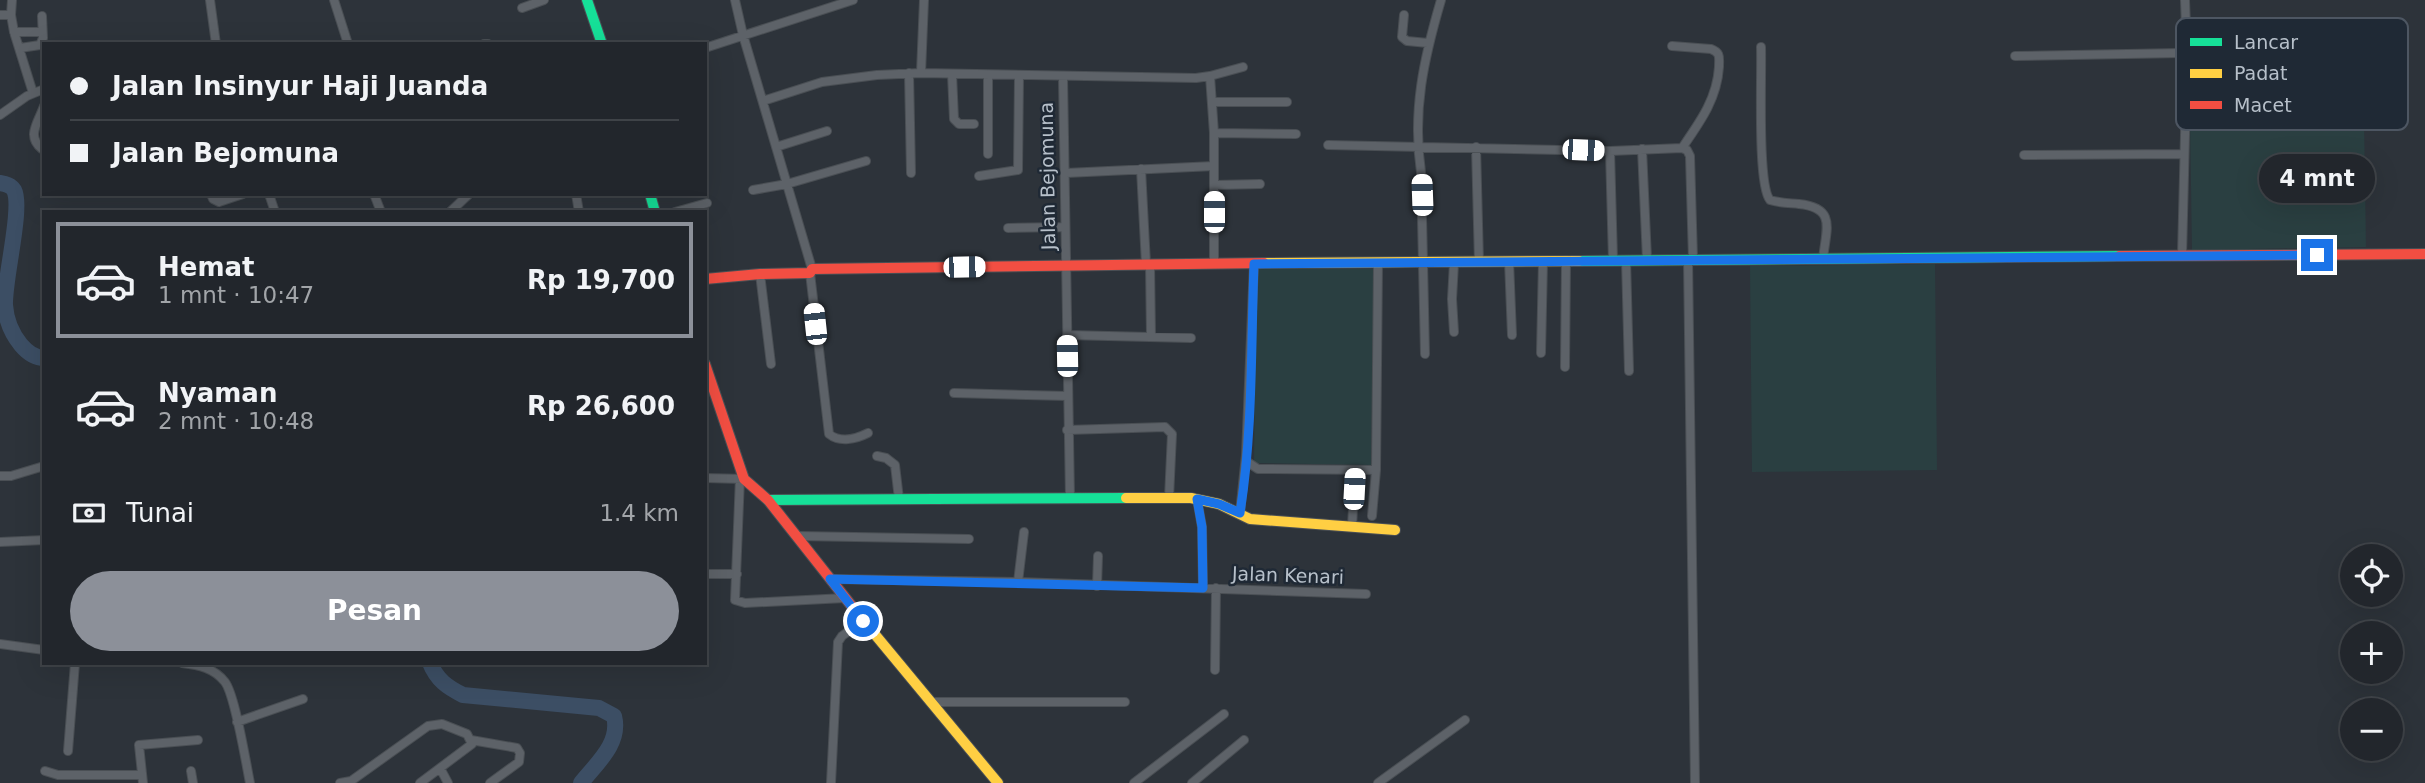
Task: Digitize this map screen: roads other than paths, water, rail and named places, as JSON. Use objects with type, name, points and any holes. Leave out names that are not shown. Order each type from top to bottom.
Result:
[{"type":"street","points":[[12,0],[13,32],[33,93]]},
{"type":"street","points":[[210,0],[216,42]]},
{"type":"street","points":[[334,0],[347,42]]},
{"type":"street","points":[[522,8],[544,0]]},
{"type":"street","points":[[587,0],[601,42]]},
{"type":"street","points":[[735,0],[811,271],[829,434],[839,439],[860,437],[868,433]]},
{"type":"street","points":[[707,47],[853,0]]},
{"type":"street","points":[[921,73],[924,0]]},
{"type":"street","points":[[1424,354],[1421,172],[1417,145],[1422,69],[1441,0]]},
{"type":"street","points":[[2185,0],[2185,18]]},
{"type":"street","points":[[0,15],[11,15]]},
{"type":"street","points":[[1404,15],[1402,37],[1407,41],[1428,43]]},
{"type":"street","points":[[20,48],[40,45],[42,16]]},
{"type":"street","points":[[13,32],[42,32]]},
{"type":"street","points":[[1672,47],[1711,49],[1720,55],[1714,97],[1682,148]]},
{"type":"street","points":[[1761,47],[1765,192],[1770,200],[1810,205],[1824,213],[1826,223],[1823,259]]},
{"type":"street","points":[[2015,56],[2176,54]]},
{"type":"street","points":[[1063,77],[1210,76],[1244,66]]},
{"type":"street","points":[[909,73],[911,173]]},
{"type":"street","name":"Jalan Bejomuna","points":[[763,101],[822,82],[909,73],[1063,77],[1065,265],[2425,254]]},
{"type":"street","points":[[952,74],[954,119],[959,124],[974,124]]},
{"type":"street","points":[[988,76],[988,154]]},
{"type":"street","points":[[979,176],[1018,170],[1019,76]]},
{"type":"street","points":[[1210,76],[1214,133],[1214,264]]},
{"type":"street","points":[[0,115],[42,90]]},
{"type":"street","points":[[1212,102],[1287,102]]},
{"type":"street","points":[[42,111],[33,135],[35,144],[42,149]]},
{"type":"street","points":[[2182,256],[2184,130]]},
{"type":"street","points":[[776,147],[827,131]]},
{"type":"street","points":[[1214,133],[1296,134]]},
{"type":"street","points":[[1328,145],[1687,150],[1690,156],[1695,783]]},
{"type":"street","points":[[1476,147],[1479,262]]},
{"type":"street","points":[[1642,149],[1647,259]]},
{"type":"street","points":[[1610,151],[1613,260]]},
{"type":"street","points":[[2024,155],[2184,154]]},
{"type":"street","points":[[753,190],[787,184],[866,160]]},
{"type":"street","points":[[1066,173],[1214,166]]},
{"type":"street","points":[[1141,169],[1151,337]]},
{"type":"street","points":[[1215,186],[1260,184]]},
{"type":"street","points":[[212,196],[219,202],[237,196]]},
{"type":"street","points":[[452,210],[466,196]]},
{"type":"street","points":[[219,202],[219,210]]},
{"type":"street","points":[[681,210],[707,202]]},
{"type":"street","points":[[1008,228],[1065,227]]},
{"type":"street","points":[[1565,367],[1566,260]]},
{"type":"street","points":[[1626,260],[1629,371]]},
{"type":"street","points":[[1509,261],[1513,335]]},
{"type":"street","points":[[1541,353],[1543,261]]},
{"type":"street","points":[[1372,516],[1376,470],[1378,262]]},
{"type":"street","points":[[1454,263],[1454,332]]},
{"type":"street","points":[[1240,513],[1246,461],[1254,264]]},
{"type":"street","points":[[707,279],[811,271],[1065,265],[1070,498]]},
{"type":"street","points":[[760,274],[771,364]]},
{"type":"street","points":[[1067,335],[1191,338]]},
{"type":"street","points":[[708,379],[742,479],[735,600],[739,603],[845,598]]},
{"type":"street","points":[[954,393],[1068,396]]},
{"type":"street","points":[[1067,430],[1165,427],[1170,430],[1169,498]]},
{"type":"street","points":[[877,456],[886,457],[895,465],[899,499]]},
{"type":"street","points":[[1246,461],[1258,469],[1376,470]]},
{"type":"street","points":[[0,476],[11,476],[42,467]]},
{"type":"street","points":[[1352,527],[1355,470]]},
{"type":"street","points":[[707,478],[742,479],[768,500],[995,782]]},
{"type":"street","points":[[768,500],[1197,499],[1219,504],[1250,519],[1395,530]]},
{"type":"street","points":[[1197,499],[1202,527],[1203,588]]},
{"type":"street","points":[[1018,582],[1024,532]]},
{"type":"street","points":[[798,536],[969,539]]},
{"type":"street","points":[[0,542],[42,540]]},
{"type":"street","points":[[1097,586],[1098,556]]},
{"type":"street","points":[[707,574],[737,574]]},
{"type":"street","name":"Jalan Kenari","points":[[830,579],[1018,582],[1366,594]]},
{"type":"street","points":[[1215,670],[1216,589]]},
{"type":"street","points":[[831,783],[838,642],[863,621]]},
{"type":"street","points":[[0,644],[42,650]]},
{"type":"street","points":[[68,751],[75,665]]},
{"type":"street","points":[[213,666],[227,683],[250,783]]},
{"type":"street","points":[[237,722],[303,699]]},
{"type":"street","points":[[930,702],[1125,702]]},
{"type":"street","points":[[1134,783],[1224,714]]},
{"type":"street","points":[[1378,783],[1465,720]]},
{"type":"street","points":[[340,783],[351,782],[428,726],[442,724],[467,734],[472,744],[420,783]]},
{"type":"street","points":[[45,771],[58,775],[143,779],[139,745],[198,740]]},
{"type":"street","points":[[471,740],[512,747],[520,751],[519,762],[495,781]]},
{"type":"street","points":[[1192,783],[1244,740]]},
{"type":"street","points":[[440,768],[448,783]]},
{"type":"street","points":[[191,771],[193,783]]},
{"type":"waterway","points":[[0,183],[11,187],[16,199],[15,227],[5,294],[7,316],[21,345],[31,354],[42,358]]},
{"type":"waterway","points":[[431,665],[443,682],[463,695],[599,708],[614,716],[611,744],[581,783]]}]
